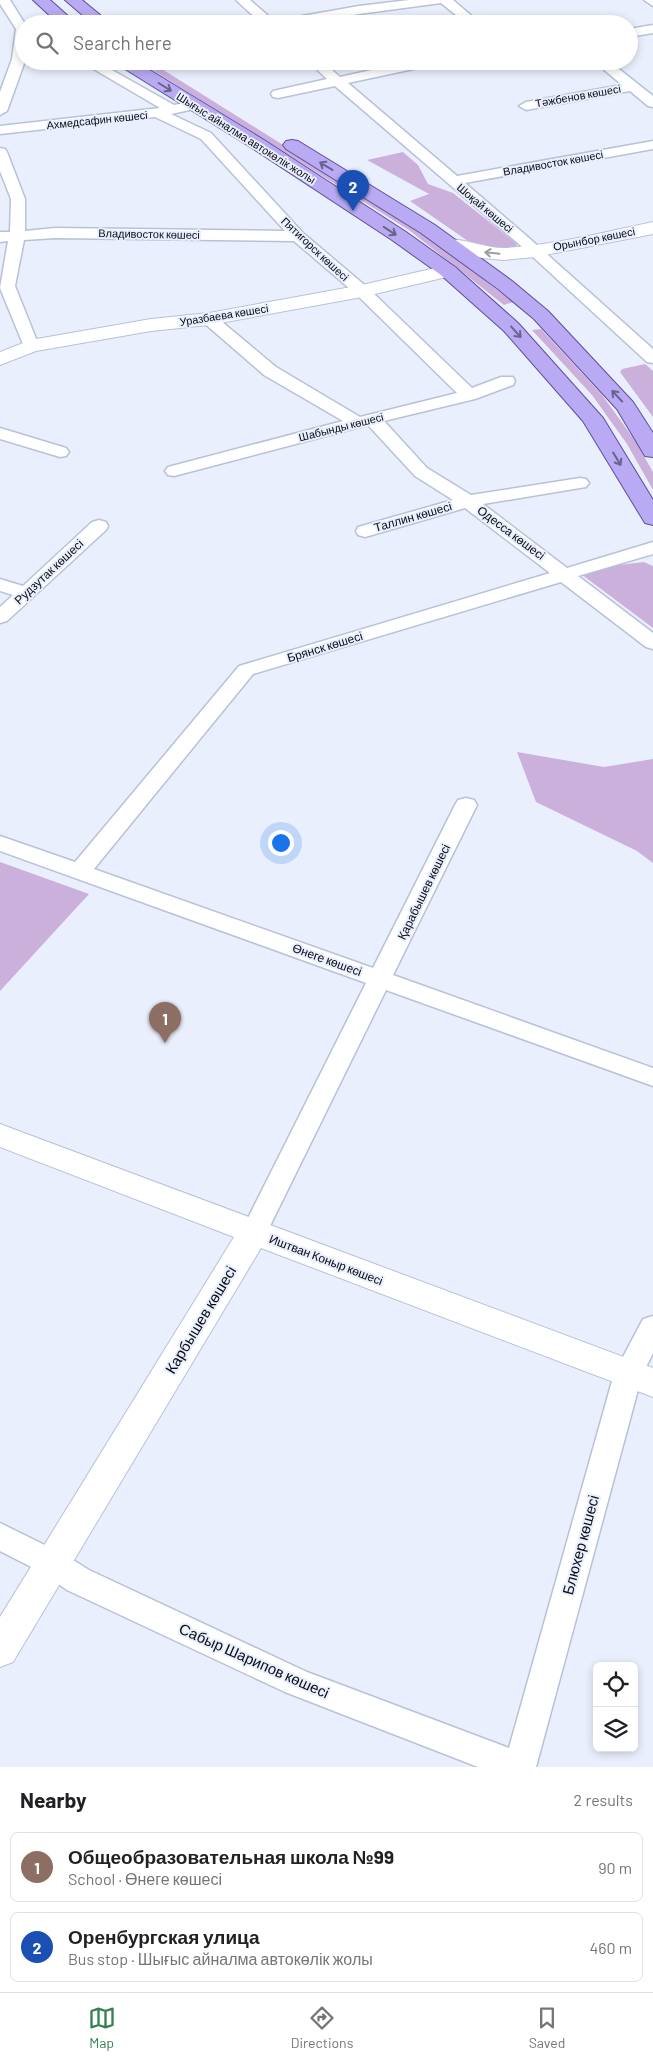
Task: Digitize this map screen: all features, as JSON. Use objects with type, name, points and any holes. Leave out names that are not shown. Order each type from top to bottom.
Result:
[{"type":"main road","points":[[41,0],[58,15]]},
{"type":"main road","points":[[73,0],[92,15]]},
{"type":"main road","name":"Шығыс айналма автокөлік жолы","points":[[138,70],[352,205],[448,271],[511,326],[592,418],[653,518]]},
{"type":"main road","name":"Шығыс айналма автокөлік жолы","points":[[173,71],[374,195],[449,244],[505,285],[541,315],[626,406],[653,451]]},
{"type":"street","points":[[4,0],[15,17]]},
{"type":"street","points":[[8,0],[23,15]]},
{"type":"street","points":[[242,0],[260,15]]},
{"type":"street","points":[[330,15],[440,0]]},
{"type":"street","points":[[445,0],[464,15]]},
{"type":"street","points":[[638,32],[653,29]]},
{"type":"street","points":[[0,111],[15,70]]},
{"type":"street","points":[[102,70],[173,110]]},
{"type":"street","name":"Шоқай көшесі","points":[[325,70],[535,251],[632,341],[653,358]]},
{"type":"street","points":[[278,94],[387,70]]},
{"type":"street","name":"Тәжбенов көшесі","points":[[611,70],[653,104]]},
{"type":"street","name":"Тәжбенов көшесі","points":[[526,106],[631,87]]},
{"type":"street","name":"Ахмедсафин көшесі","points":[[0,130],[157,113],[194,105]]},
{"type":"street","name":"Пятигорск көшесі","points":[[157,113],[206,136],[298,236],[362,291],[469,395]]},
{"type":"street","name":"Владивосток көшесі","points":[[454,181],[653,145]]},
{"type":"street","points":[[0,152],[18,199],[17,235],[7,286],[31,346]]},
{"type":"street","name":"Орынбор көшесі","points":[[535,251],[653,228]]},
{"type":"street","name":"Владивосток көшесі","points":[[0,237],[55,233],[298,236]]},
{"type":"street","points":[[449,244],[482,252],[504,254],[535,251]]},
{"type":"street","points":[[505,285],[511,266],[520,258],[535,251]]},
{"type":"street","name":"Уразбаева көшесі","points":[[0,360],[31,346],[151,324],[209,319],[362,291],[448,271]]},
{"type":"street","name":"Одесса көшесі","points":[[209,319],[270,371],[366,422],[421,472],[468,501],[565,574],[653,644]]},
{"type":"street","points":[[632,341],[653,336]]},
{"type":"street","name":"Шабынды көшесі","points":[[174,471],[290,439],[366,422],[469,395],[507,381]]},
{"type":"street","points":[[0,433],[60,452]]},
{"type":"street","name":"Таллин көшесі","points":[[364,530],[468,501],[580,483]]},
{"type":"street","name":"Рудзутак көшесі","points":[[0,617],[99,526]]},
{"type":"street","name":"Брянск көшесі","points":[[80,871],[246,670],[653,548]]},
{"type":"street","points":[[0,585],[26,593]]},
{"type":"street","name":"Қарабышев көшесі","points":[[381,979],[466,804]]},
{"type":"street","name":"Өнеге көшесі","points":[[0,843],[653,1076]]},
{"type":"street","name":"Карбышев көшесі","points":[[0,1650],[254,1232],[381,979]]},
{"type":"street","name":"Иштван Коныр көшесі","points":[[0,1135],[641,1379]]},
{"type":"street","name":"Блюхер көшесі","points":[[519,1767],[641,1379],[653,1327]]},
{"type":"street","name":"Сабыр Шарипов көшесі","points":[[0,1536],[54,1564],[78,1580],[296,1682],[519,1767]]},
{"type":"shaded area","points":[[152,70],[163,70],[416,228],[513,302],[504,305],[409,230]]},
{"type":"shaded area","points":[[403,152],[418,165],[428,184],[453,193],[516,243],[517,247],[506,250],[478,248],[410,201],[429,194],[367,160]]},
{"type":"shaded area","points":[[541,329],[602,395],[636,442],[653,472],[653,490],[627,444],[592,395],[532,330]]},
{"type":"shaded area","points":[[645,364],[653,371],[653,417],[620,372],[622,369]]},
{"type":"shaded area","points":[[644,562],[653,566],[653,628],[581,574],[611,566]]},
{"type":"shaded area","points":[[517,752],[604,767],[653,759],[653,863],[637,851],[536,802]]},
{"type":"shaded area","points":[[0,862],[89,894],[0,991]]},
{"type":"place","name":"Оренбургская улица","points":[[353,211]]},
{"type":"place","name":"Общеобразовательная школа №99","points":[[165,1043]]}]
